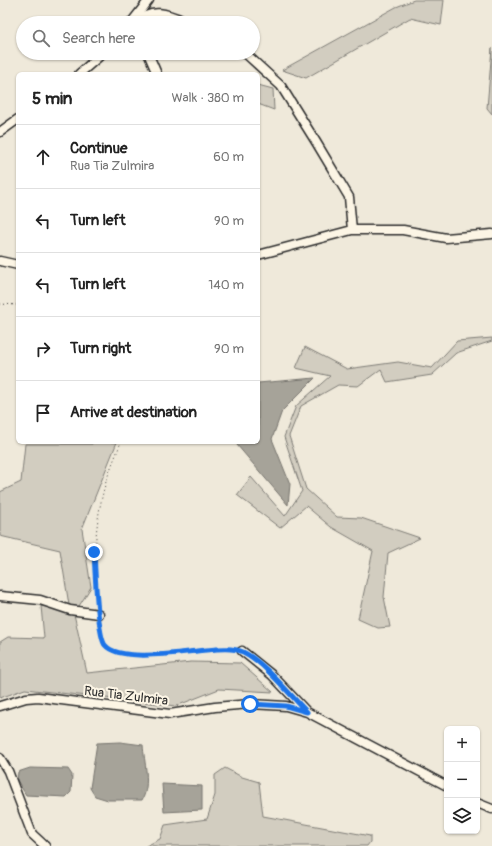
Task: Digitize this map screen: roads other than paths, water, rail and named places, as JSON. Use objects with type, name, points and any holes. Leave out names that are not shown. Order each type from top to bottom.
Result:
[{"type":"street","points":[[136,16],[149,0]]},
{"type":"street","points":[[146,16],[156,12],[168,16]]},
{"type":"street","points":[[81,72],[95,60]]},
{"type":"street","points":[[151,60],[156,72]]},
{"type":"street","points":[[253,60],[281,86],[320,149],[348,197],[352,230]]},
{"type":"street","points":[[0,132],[16,120]]},
{"type":"street","points":[[260,253],[352,230],[403,230],[446,238],[492,234]]},
{"type":"street","points":[[0,261],[16,265]]},
{"type":"street","points":[[0,596],[40,600],[70,610],[99,614]]},
{"type":"street","points":[[242,651],[272,675],[307,712]]},
{"type":"street","name":"Rua Tia Zulmira","points":[[0,706],[26,698],[38,697],[170,714],[215,707],[250,704],[286,706],[307,712],[444,784]]},
{"type":"street","points":[[0,758],[8,771],[32,834],[45,846]]},
{"type":"street","points":[[480,804],[492,809]]}]
